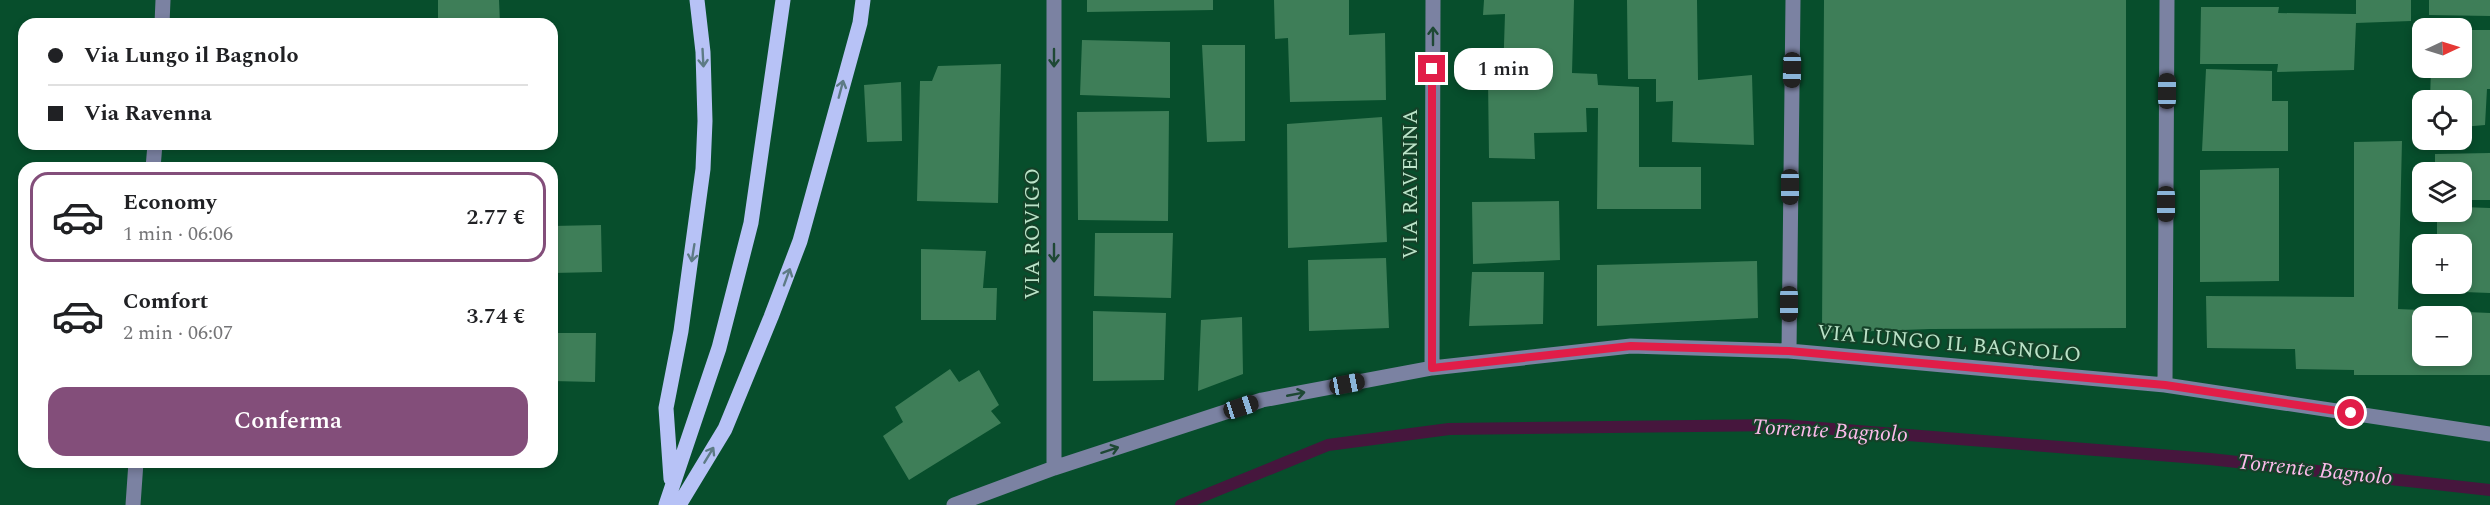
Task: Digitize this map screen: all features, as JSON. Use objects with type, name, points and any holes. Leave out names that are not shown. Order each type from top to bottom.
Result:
[{"type":"main road","points":[[672,488],[666,408],[681,332],[703,169],[703,63],[697,0]]},
{"type":"main road","points":[[666,505],[719,348],[752,223],[783,0]]},
{"type":"main road","points":[[678,505],[724,429],[800,241],[860,23],[863,0]]},
{"type":"main road","points":[[860,23],[873,0]]},
{"type":"street","points":[[162,18],[163,0]]},
{"type":"street","name":"VIA ROVIGO","points":[[1054,0],[1054,468]]},
{"type":"street","name":"VIA RAVENNA","points":[[1432,368],[1433,0]]},
{"type":"street","points":[[1789,351],[1793,0]]},
{"type":"street","points":[[2165,385],[2167,0]]},
{"type":"street","name":"VIA LUNGO IL BAGNOLO","points":[[954,505],[1054,468],[1262,400],[1432,368],[1631,346],[1789,351],[2165,385],[2490,434]]},
{"type":"street","points":[[133,505],[136,468]]},
{"type":"building","points":[[438,0],[499,0],[500,18],[438,18]]},
{"type":"building","points":[[1087,0],[1213,0],[1213,10],[1087,12]]},
{"type":"building","points":[[1274,0],[1349,0],[1349,35],[1385,33],[1386,100],[1290,102],[1288,38],[1275,39]]},
{"type":"building","points":[[1484,0],[1574,0],[1572,73],[1597,74],[1598,85],[1639,87],[1639,167],[1701,167],[1701,209],[1597,209],[1598,108],[1586,108],[1587,132],[1534,133],[1535,159],[1489,158],[1488,79],[1503,76],[1505,14],[1483,15]]},
{"type":"building","points":[[1627,0],[1697,0],[1698,80],[1752,75],[1754,145],[1672,142],[1673,101],[1656,102],[1656,79],[1628,79]]},
{"type":"building","points":[[1824,0],[2126,0],[2126,328],[1930,329],[1822,333]]},
{"type":"building","points":[[2356,0],[2411,0],[2411,21],[2356,23],[2354,70],[2277,72],[2278,64],[2200,64],[2201,7],[2279,7],[2278,13],[2356,14]]},
{"type":"building","points":[[2429,0],[2490,0],[2490,16],[2429,15]]},
{"type":"building","points":[[2472,30],[2490,30],[2490,89],[2487,89],[2485,125],[2472,126],[2472,90],[2430,90],[2431,78],[2472,78]]},
{"type":"building","points":[[1082,40],[1170,42],[1170,98],[1080,95]]},
{"type":"building","points":[[1202,45],[1245,45],[1245,141],[1207,142]]},
{"type":"building","points":[[1001,64],[998,203],[917,201],[920,81],[932,81],[938,66]]},
{"type":"building","points":[[2206,69],[2272,71],[2272,101],[2288,101],[2288,151],[2202,151]]},
{"type":"building","points":[[901,82],[902,141],[867,142],[864,85]]},
{"type":"building","points":[[1169,111],[1168,221],[1078,220],[1077,112]]},
{"type":"building","points":[[1382,117],[1387,242],[1288,248],[1287,124]]},
{"type":"building","points":[[2402,141],[2398,309],[2412,310],[2412,366],[2472,366],[2472,312],[2490,313],[2490,375],[2354,375],[2354,370],[2296,369],[2295,349],[2207,348],[2206,296],[2354,297],[2354,142]]},
{"type":"building","points":[[2490,153],[2490,200],[2472,200],[2472,162],[2435,162],[2435,154]]},
{"type":"building","points":[[2279,168],[2279,281],[2200,282],[2200,170]]},
{"type":"building","points":[[1559,201],[1560,260],[1473,264],[1472,202]]},
{"type":"building","points":[[2472,207],[2490,208],[2490,293],[2472,292],[2472,234],[2437,234],[2437,222],[2472,222]]},
{"type":"building","points":[[601,225],[602,272],[558,273],[558,226]]},
{"type":"building","points":[[1095,233],[1173,233],[1171,298],[1094,296]]},
{"type":"building","points":[[921,249],[986,251],[983,288],[997,288],[996,320],[921,320]]},
{"type":"building","points":[[1386,258],[1389,328],[1309,331],[1308,260]]},
{"type":"building","points":[[1757,261],[1758,318],[1597,326],[1597,265]]},
{"type":"building","points":[[1472,272],[1544,272],[1543,324],[1469,326]]},
{"type":"building","points":[[1093,311],[1166,313],[1164,380],[1093,381]]},
{"type":"building","points":[[1242,317],[1243,374],[1198,391],[1201,320]]},
{"type":"building","points":[[558,333],[596,333],[595,382],[558,381]]},
{"type":"building","points":[[950,369],[959,382],[979,370],[999,405],[991,411],[1001,423],[909,480],[883,436],[903,422],[895,407]]},
{"type":"waterway","name":"Torrente Bagnolo","points":[[1181,505],[1328,445],[1449,429],[1782,425],[2210,459],[2490,490]]},
{"type":"route","points":[[1432,69],[1432,368],[1631,346],[1789,351],[2165,385],[2351,413]]}]
